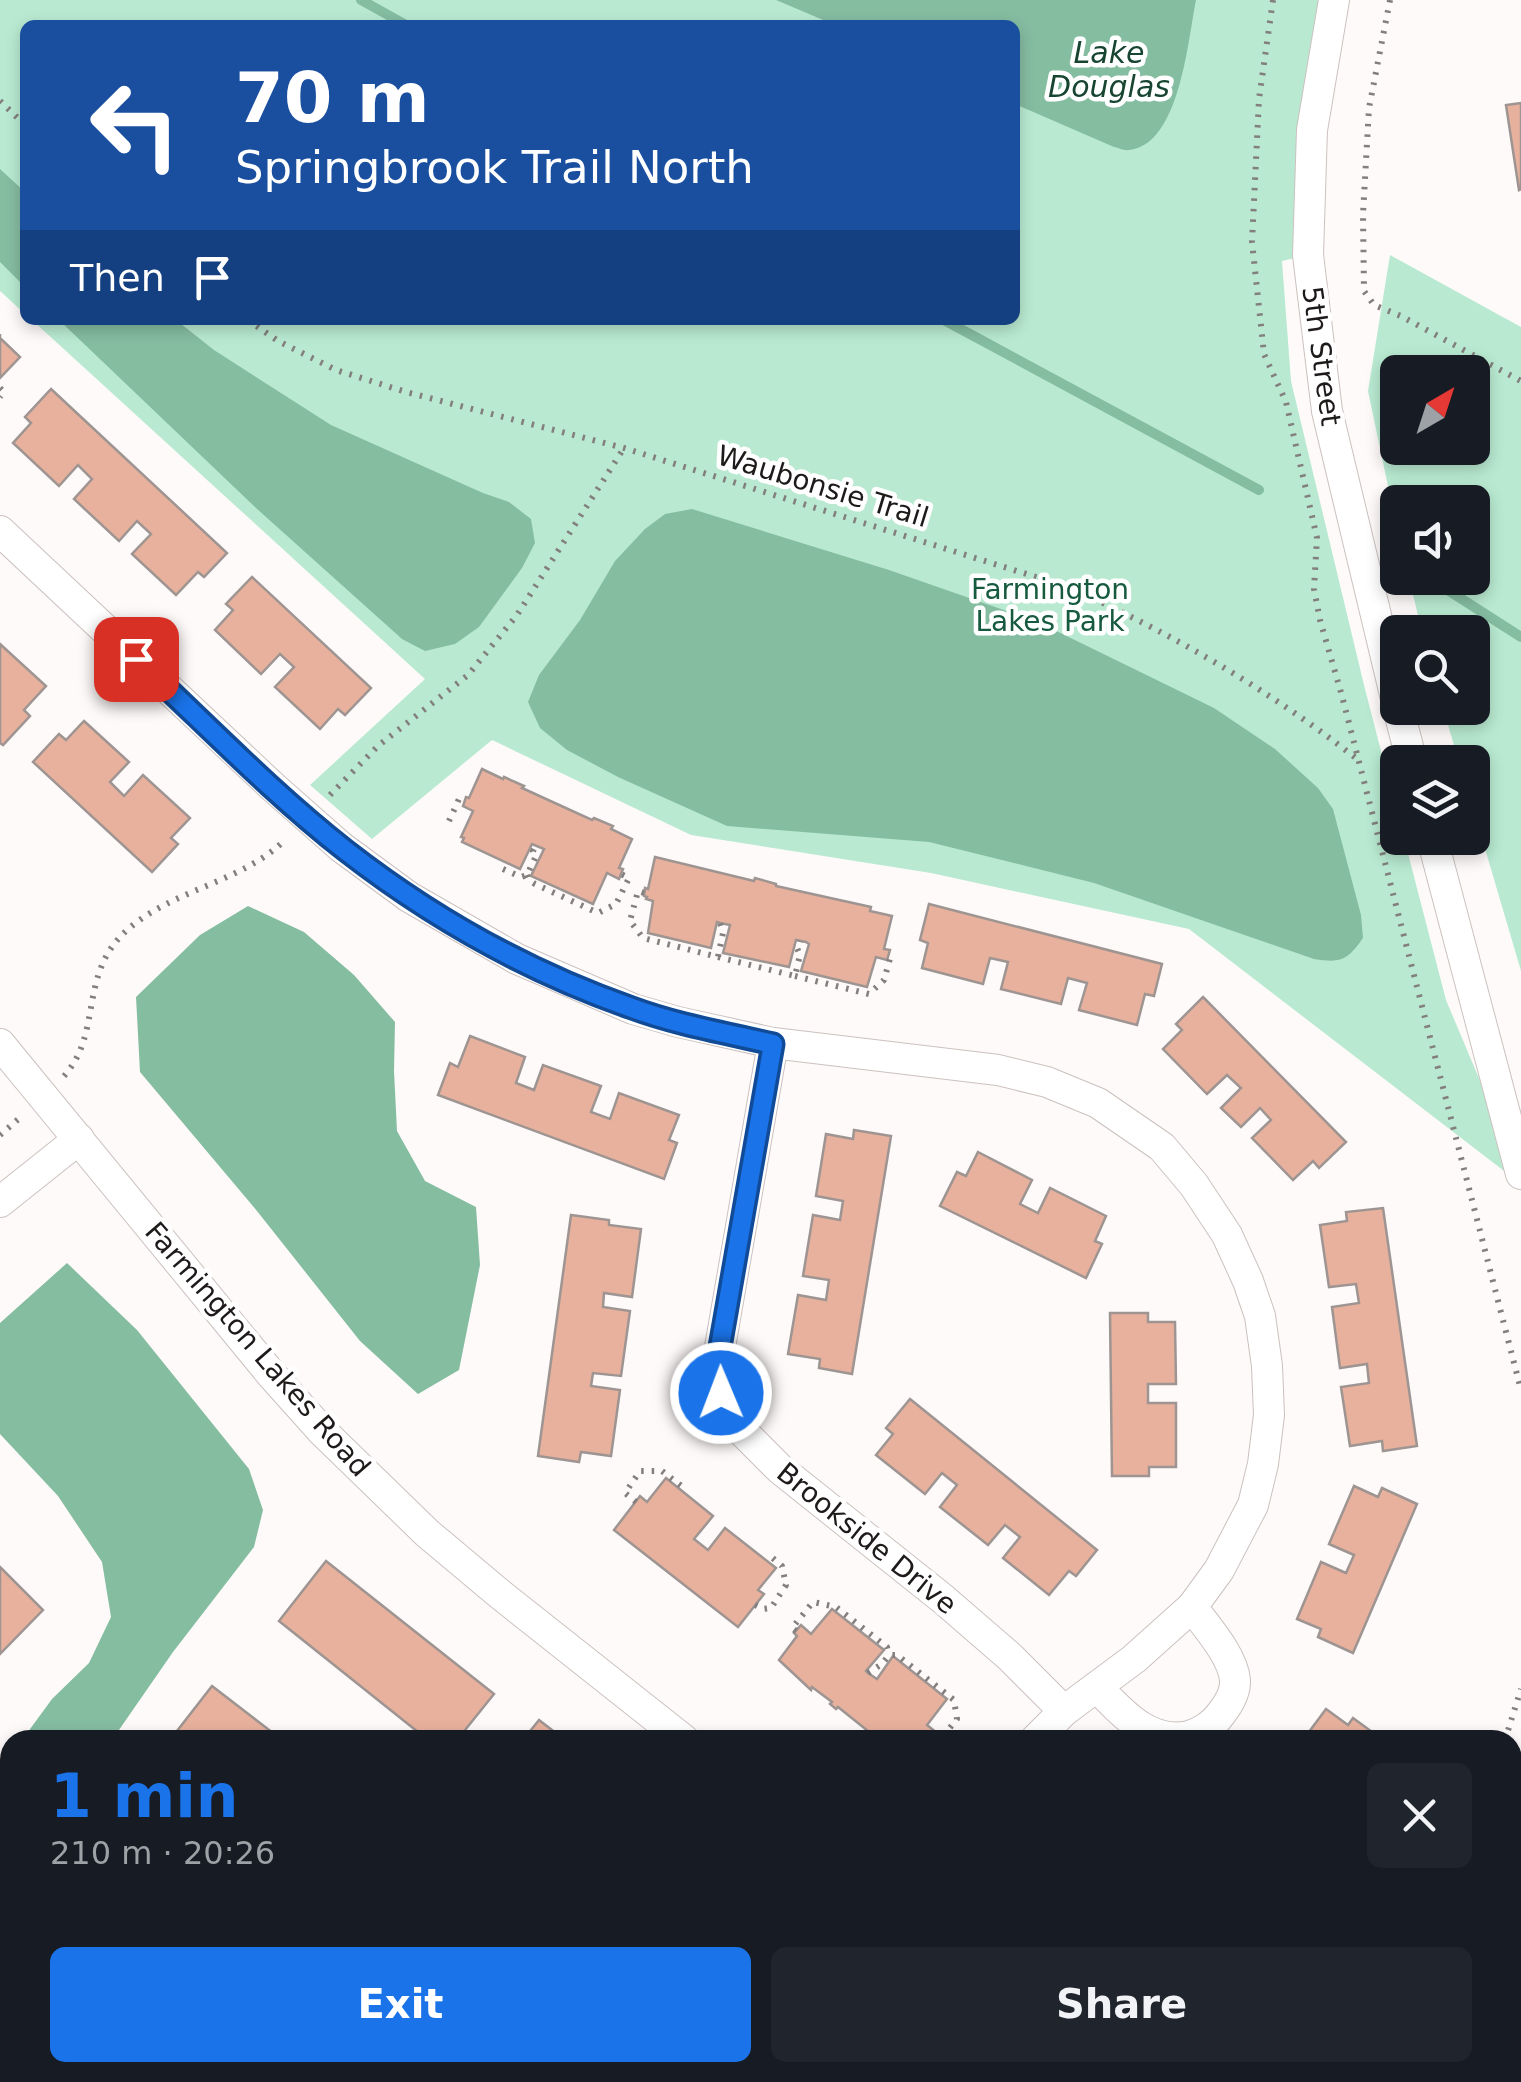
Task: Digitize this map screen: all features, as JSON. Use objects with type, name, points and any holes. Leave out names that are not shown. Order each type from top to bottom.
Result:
[{"type":"street","name":"5th Street","points":[[1334,0],[1312,130],[1308,255],[1327,411],[1380,632]]},
{"type":"street","points":[[0,531],[342,847],[409,897],[517,959],[633,1009],[678,1022],[773,1044],[998,1070],[1047,1082],[1098,1104],[1162,1147],[1194,1185],[1227,1235],[1260,1316],[1270,1415],[1263,1464],[1254,1505],[1219,1570],[1192,1607],[1045,1730]]},
{"type":"street","points":[[1437,855],[1521,1174]]},
{"type":"street","name":"Farmington Lakes Road","points":[[0,1044],[271,1374],[368,1477],[486,1582],[671,1730]]},
{"type":"street","name":"Brookside Drive","points":[[773,1044],[720,1347],[721,1393],[744,1433],[780,1469],[943,1599],[1064,1711]]},
{"type":"street","points":[[0,1202],[78,1139]]},
{"type":"street","points":[[1192,1607],[1217,1640],[1235,1681],[1233,1695],[1218,1720],[1202,1730]]},
{"type":"street","points":[[1098,1688],[1127,1718],[1146,1730]]},
{"type":"path","points":[[1390,0],[1370,108],[1363,214],[1364,291],[1374,305],[1521,381]]},
{"type":"path","points":[[0,101],[20,120]]},
{"type":"path","name":"Waubonsie Trail","points":[[255,325],[336,370],[624,448],[1068,586],[1134,616],[1258,687],[1357,759],[1521,1390]]},
{"type":"path","points":[[0,388],[4,392],[0,397]]},
{"type":"path","points":[[326,800],[378,746],[468,675],[518,615],[624,448]]},
{"type":"path","points":[[449,820],[459,799],[464,802]]},
{"type":"path","points":[[68,1073],[85,1039],[97,976],[108,951],[127,930],[150,913],[257,862],[293,832]]},
{"type":"path","points":[[503,869],[521,877],[527,875],[536,856],[533,851],[539,847]]},
{"type":"path","points":[[527,875],[535,884],[598,912],[616,904],[628,878],[621,874]]},
{"type":"path","points":[[644,893],[638,891],[630,921],[643,938],[795,976],[868,994],[884,980],[889,954]]},
{"type":"path","points":[[718,956],[724,924]]},
{"type":"path","points":[[795,976],[800,955],[797,948],[803,942]]},
{"type":"path","points":[[0,1135],[20,1118]]},
{"type":"path","points":[[636,1502],[625,1492],[640,1470],[662,1471],[684,1488]]},
{"type":"path","points":[[756,1605],[771,1608],[786,1585],[782,1566],[768,1554]]},
{"type":"path","points":[[796,1631],[792,1628],[813,1602],[836,1607],[887,1647],[889,1655]]},
{"type":"path","points":[[871,1674],[889,1655]]},
{"type":"path","points":[[889,1655],[898,1655],[954,1700],[957,1719],[946,1730]]},
{"type":"path","points":[[1507,1730],[1521,1689]]},
{"type":"green space","name":"Farmington Lakes Park","points":[[0,0],[1334,0],[1308,255],[1282,261],[1291,381],[1380,747],[1380,855],[1408,855],[1446,1000],[1521,1184],[1189,929],[931,873],[691,835],[492,740],[372,839],[310,785],[425,679],[37,325],[1020,325],[1020,20],[20,20],[20,309],[0,291]]},
{"type":"green space","points":[[1390,255],[1521,327],[1521,971],[1487,855],[1490,855],[1490,745],[1454,745],[1448,725],[1490,725],[1490,615],[1418,615],[1413,595],[1490,595],[1490,485],[1388,485],[1384,465],[1490,465],[1490,355],[1380,355],[1380,448],[1368,391]]},
{"type":"water","name":"Lake Douglas","points":[[776,0],[1196,0],[1185,63],[1171,111],[1146,144],[1127,150],[1020,106],[1020,20],[823,20]]},
{"type":"water","points":[[0,169],[20,187],[20,282],[0,262]]},
{"type":"water","points":[[64,325],[182,325],[214,350],[331,425],[509,502],[531,519],[535,543],[522,568],[479,627],[455,644],[425,651],[402,639],[256,508]]},
{"type":"water","points":[[692,509],[889,570],[1038,622],[1214,708],[1275,749],[1318,788],[1333,809],[1361,915],[1363,938],[1343,959],[1314,959],[1094,883],[929,842],[727,826],[567,750],[540,728],[528,702],[539,675],[580,620],[615,561],[665,514]]},
{"type":"water","points":[[248,906],[304,932],[354,975],[395,1022],[397,1131],[425,1181],[476,1207],[480,1265],[459,1370],[418,1394],[360,1341],[140,1072],[136,997],[200,935]]},
{"type":"water","points":[[67,1263],[137,1330],[249,1469],[263,1510],[254,1547],[119,1730],[29,1730],[52,1699],[89,1663],[111,1617],[102,1562],[58,1496],[0,1434],[0,1323]]},
{"type":"building","points":[[1521,103],[1521,189],[1519,190],[1506,105]]},
{"type":"building","points":[[0,338],[20,357],[0,378]]},
{"type":"building","points":[[51,389],[227,553],[204,577],[198,572],[176,595],[132,554],[151,534],[137,521],[119,541],[74,499],[92,479],[78,465],[59,486],[13,443],[31,423],[25,417]]},
{"type":"building","points":[[252,577],[371,688],[345,715],[338,709],[320,729],[275,687],[294,667],[280,654],[261,674],[215,630],[233,610],[226,604]]},
{"type":"building","points":[[0,644],[46,686],[24,710],[30,716],[3,745],[0,743]]},
{"type":"building","points":[[84,721],[129,762],[110,782],[124,796],[143,775],[190,818],[171,838],[178,844],[152,872],[33,762],[59,734],[66,740]]},
{"type":"building","points":[[482,769],[613,826],[611,829],[632,839],[619,868],[623,869],[619,879],[607,873],[593,904],[531,876],[544,849],[532,844],[520,869],[462,842],[473,811],[463,806]]},
{"type":"building","points":[[655,857],[754,881],[755,878],[871,907],[870,911],[892,916],[884,949],[890,950],[887,960],[876,957],[867,987],[801,971],[809,944],[806,942],[796,940],[789,967],[723,953],[730,925],[717,922],[711,948],[648,933],[653,901],[644,896]]},
{"type":"building","points":[[929,904],[1162,964],[1154,996],[1145,994],[1137,1025],[1079,1010],[1087,983],[1068,978],[1061,1004],[1001,989],[1008,962],[990,958],[983,984],[922,968],[928,943],[920,940]]},
{"type":"building","points":[[1203,997],[1346,1142],[1319,1168],[1313,1161],[1293,1180],[1252,1138],[1271,1120],[1260,1108],[1241,1127],[1221,1108],[1241,1088],[1227,1075],[1207,1094],[1163,1049],[1182,1030],[1176,1024]]},
{"type":"building","points":[[470,1036],[525,1057],[516,1083],[534,1090],[543,1065],[601,1086],[591,1112],[610,1119],[619,1093],[679,1115],[669,1140],[677,1143],[664,1179],[438,1095],[450,1063],[458,1067]]},
{"type":"building","points":[[854,1130],[891,1136],[852,1374],[819,1368],[820,1359],[788,1354],[798,1295],[826,1300],[829,1280],[803,1276],[813,1215],[840,1220],[843,1201],[816,1196],[826,1134],[853,1139]]},
{"type":"building","points":[[978,1152],[1032,1180],[1020,1204],[1038,1213],[1050,1188],[1106,1216],[1095,1241],[1102,1244],[1086,1278],[940,1206],[957,1172],[966,1176]]},
{"type":"building","points":[[1383,1208],[1417,1446],[1383,1451],[1382,1441],[1350,1446],[1341,1387],[1369,1383],[1367,1364],[1340,1368],[1332,1307],[1359,1303],[1356,1284],[1329,1287],[1320,1225],[1347,1221],[1346,1212]]},
{"type":"building","points":[[571,1215],[641,1229],[632,1297],[604,1293],[603,1307],[630,1311],[621,1376],[593,1373],[591,1386],[620,1390],[611,1456],[581,1452],[579,1462],[538,1456]]},
{"type":"building","points":[[1110,1313],[1148,1313],[1148,1322],[1175,1322],[1176,1384],[1148,1384],[1148,1403],[1176,1403],[1176,1467],[1149,1467],[1149,1476],[1112,1476]]},
{"type":"building","points":[[910,1399],[1097,1550],[1076,1576],[1069,1571],[1049,1595],[1003,1558],[1020,1537],[1005,1525],[988,1545],[940,1507],[957,1485],[942,1473],[925,1494],[876,1455],[893,1434],[886,1428]]},
{"type":"building","points":[[666,1478],[713,1516],[694,1539],[708,1550],[725,1528],[776,1568],[758,1590],[764,1594],[738,1627],[614,1530],[640,1496],[647,1502]]},
{"type":"building","points":[[1354,1486],[1378,1497],[1382,1488],[1417,1504],[1353,1653],[1318,1637],[1321,1629],[1297,1619],[1321,1562],[1346,1573],[1354,1555],[1329,1544]]},
{"type":"building","points":[[326,1561],[494,1694],[465,1730],[415,1730],[279,1621]]},
{"type":"building","points":[[0,1567],[43,1610],[0,1654]]},
{"type":"building","points":[[832,1609],[884,1650],[868,1673],[877,1679],[893,1656],[947,1699],[927,1725],[933,1730],[867,1730],[812,1687],[811,1690],[779,1660],[801,1625],[811,1634]]},
{"type":"building","points":[[212,1686],[269,1730],[178,1730]]},
{"type":"building","points":[[1326,1709],[1348,1725],[1353,1718],[1369,1730],[1310,1730]]},
{"type":"building","points":[[539,1720],[552,1730],[531,1730]]},
{"type":"waterway","points":[[361,0],[397,20]]},
{"type":"waterway","points":[[953,325],[1259,490]]},
{"type":"waterway","points":[[1455,595],[1521,637]]},
{"type":"route","points":[[136,659],[342,847],[453,924],[517,959],[633,1009],[773,1044],[720,1347],[721,1393]]}]
